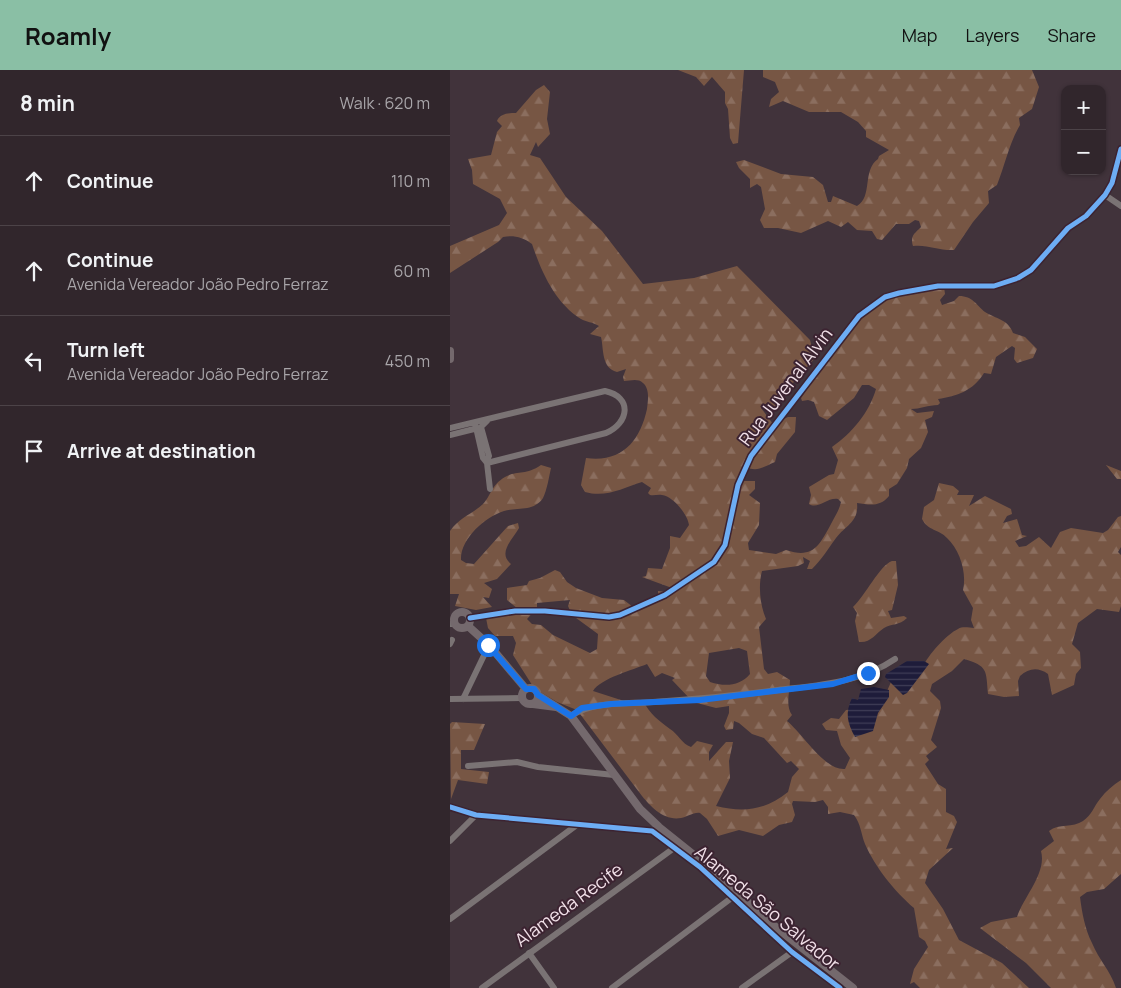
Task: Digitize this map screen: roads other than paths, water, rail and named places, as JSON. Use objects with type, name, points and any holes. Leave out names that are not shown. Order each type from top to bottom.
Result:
[{"type":"main road","points":[[450,351],[450,359]]},
{"type":"main road","points":[[469,622],[461,628],[453,624],[453,612],[465,612],[469,622],[526,689],[534,689],[538,695],[571,716],[640,809],[658,827],[714,870],[768,921],[853,988]]},
{"type":"main road","points":[[526,689],[522,698],[526,703],[556,707]]},
{"type":"main road","points":[[533,704],[537,700],[538,695]]},
{"type":"street","name":"Rua Juvenal Alvin","points":[[469,622],[514,611],[545,611],[608,617],[639,608],[665,595],[714,562],[721,554],[728,534],[738,485],[751,456],[859,316],[885,298],[919,288],[994,286],[1018,278],[1031,270],[1068,228],[1086,216],[1105,195],[1112,183],[1121,149]]},
{"type":"street","points":[[1105,195],[1121,206]]},
{"type":"street","points":[[450,435],[480,424],[605,392],[619,397],[624,406],[624,418],[620,424],[606,433],[487,462]]},
{"type":"street","points":[[450,428],[480,424]]},
{"type":"street","points":[[480,424],[483,458],[487,462],[490,489]]},
{"type":"street","points":[[462,698],[488,645]]},
{"type":"street","points":[[571,716],[582,708],[611,704],[700,700],[833,684],[868,673],[895,659]]},
{"type":"street","points":[[450,698],[522,698]]},
{"type":"street","points":[[468,766],[517,762],[538,767],[614,775]]},
{"type":"street","points":[[450,807],[461,812],[476,815],[578,824]]},
{"type":"street","points":[[450,813],[461,812]]},
{"type":"street","points":[[450,841],[476,815]]},
{"type":"street","points":[[450,919],[578,824]]},
{"type":"street","name":"Alameda São Salvador","points":[[578,824],[652,831],[734,896],[792,952],[840,988]]},
{"type":"street","name":"Alameda Recife","points":[[482,988],[674,848]]},
{"type":"street","points":[[612,988],[734,896]]},
{"type":"street","points":[[742,988],[792,952]]},
{"type":"street","points":[[529,953],[554,988]]}]
